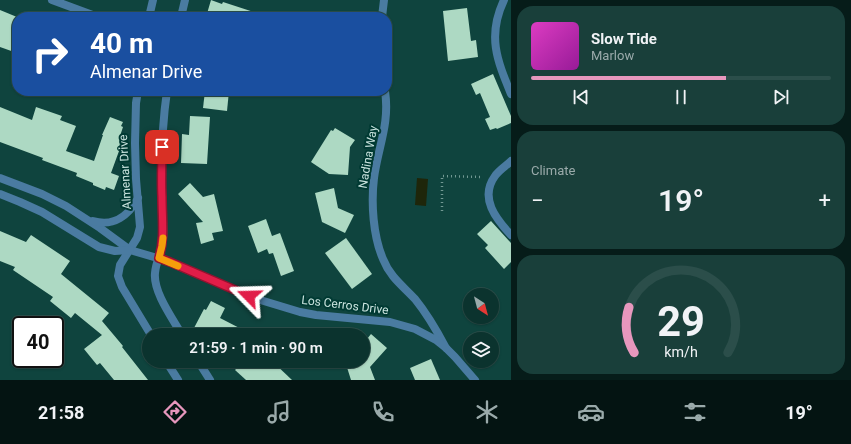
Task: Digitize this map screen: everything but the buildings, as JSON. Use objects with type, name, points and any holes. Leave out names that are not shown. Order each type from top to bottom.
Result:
[{"type":"street","points":[[52,0],[84,12]]},
{"type":"street","points":[[150,12],[153,0]]},
{"type":"street","points":[[182,12],[185,0]]},
{"type":"street","points":[[383,12],[384,0]]},
{"type":"street","points":[[504,0],[496,20],[494,42],[499,64],[511,94]]},
{"type":"street","name":"Almenar Drive","points":[[138,96],[135,143],[140,227],[137,238],[120,266],[118,276],[122,287],[147,328]]},
{"type":"street","points":[[166,96],[162,171],[163,234],[162,246],[155,273],[157,286],[162,299],[178,328]]},
{"type":"street","name":"Nadina Way","points":[[386,96],[386,121],[374,178],[373,191],[374,216],[378,240],[383,259],[389,271],[423,309],[437,330],[446,348]]},
{"type":"street","points":[[511,161],[498,172],[489,192],[491,208],[500,223],[511,235]]},
{"type":"street","name":"Los Cerros Drive","points":[[0,178],[53,199],[100,228],[130,250]]},
{"type":"street","name":"Los Cerros Drive","points":[[0,194],[31,206],[99,247],[115,251],[130,250],[159,258],[241,293],[272,304],[316,315],[377,320],[415,329],[436,340],[446,348],[456,357],[475,380]]},
{"type":"street","points":[[86,219],[100,223],[118,220],[128,213],[138,198]]},
{"type":"street","points":[[170,368],[178,380]]},
{"type":"street","points":[[202,368],[210,380]]},
{"type":"path","points":[[442,212],[442,176],[494,178]]},
{"type":"shaded area","points":[[417,178],[428,179],[426,206],[415,205]]},
{"type":"slow traffic","points":[[163,238],[159,258],[178,266]]},
{"type":"route","points":[[162,147],[163,234],[159,258],[249,296]]}]
